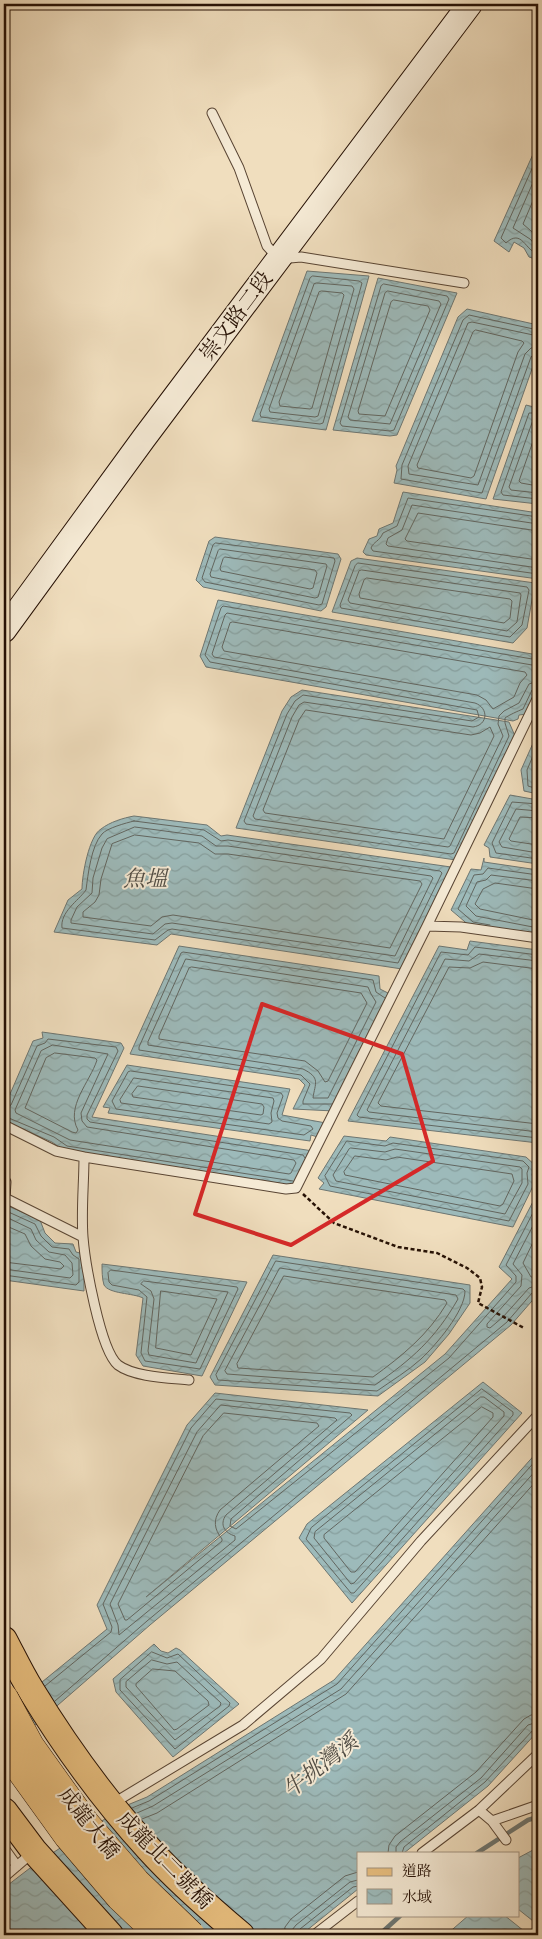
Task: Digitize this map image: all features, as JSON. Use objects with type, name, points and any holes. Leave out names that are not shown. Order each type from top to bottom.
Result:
[{"type":"highway","name":"成龍大橋","points":[[4,1698],[30,1746],[85,1823],[136,1882],[191,1935]]},
{"type":"highway","name":"成龍大橋","points":[[4,1744],[11,1757],[68,1836],[120,1897],[160,1935]]},
{"type":"main road","name":"成龍北二號橋","points":[[4,1640],[30,1690],[78,1760],[112,1804],[149,1849],[185,1885],[241,1935]]},
{"type":"main road","points":[[4,1811],[26,1859],[110,1935]]},
{"type":"street","name":"崇文路二段","points":[[4,630],[144,438],[470,4]]},
{"type":"lane","points":[[212,113],[239,168],[267,246],[280,259],[301,257],[464,282]]},
{"type":"lane","points":[[4,1125],[56,1151],[286,1189],[296,1188],[427,926],[538,697]]},
{"type":"lane","points":[[427,926],[461,927],[538,938]]},
{"type":"lane","points":[[84,1157],[83,1237],[93,1296],[105,1344],[117,1364],[131,1372],[189,1380]]},
{"type":"lane","points":[[4,1181],[6,1182],[5,1198],[83,1237]]},
{"type":"lane","points":[[112,1804],[243,1725],[321,1659],[421,1541],[538,1415]]},
{"type":"lane","points":[[423,1852],[479,1810],[538,1754]]},
{"type":"lane","points":[[492,1821],[538,1805]]},
{"type":"lane","points":[[479,1810],[492,1821],[506,1840]]},
{"type":"lane","points":[[4,1848],[26,1859],[4,1877]]},
{"type":"lane","points":[[314,1935],[357,1902]]},
{"type":"path","points":[[296,1188],[334,1223],[398,1247],[437,1253],[467,1268],[480,1278],[482,1287],[478,1303],[524,1328]]},
{"type":"highlighted area","points":[[262,1004],[402,1054],[433,1161],[291,1245],[195,1214]]},
{"type":"water","points":[[538,143],[538,260],[529,257],[524,248],[514,242],[509,252],[494,241]]},
{"type":"water","points":[[307,271],[369,276],[326,430],[252,421]]},
{"type":"water","points":[[378,278],[457,293],[397,435],[390,436],[333,430]]},
{"type":"water","points":[[467,309],[538,325],[538,352],[486,499],[394,483],[396,466],[458,317]]},
{"type":"water","points":[[526,405],[538,408],[538,504],[493,499]]},
{"type":"water","points":[[403,492],[538,513],[538,579],[366,555],[363,552],[369,539],[377,536],[379,529],[393,523]]},
{"type":"water","points":[[215,537],[338,554],[341,559],[326,607],[321,611],[203,587],[196,580],[209,541]]},
{"type":"water","points":[[357,558],[535,583],[527,628],[513,643],[332,612],[351,561]]},
{"type":"water","points":[[218,600],[538,655],[538,687],[527,714],[519,715],[518,719],[513,721],[206,667],[200,656]]},
{"type":"water","points":[[302,690],[509,722],[515,736],[456,860],[236,828],[282,711],[291,697]]},
{"type":"water","points":[[538,732],[538,794],[524,791],[521,770]]},
{"type":"water","points":[[510,795],[538,800],[538,864],[490,857],[489,848],[484,845]]},
{"type":"water","name":"魚塭","points":[[134,816],[207,825],[221,836],[227,835],[451,867],[402,969],[171,934],[157,945],[54,932],[68,900],[82,889],[87,856],[97,833],[112,822]]},
{"type":"water","points":[[484,858],[484,862],[538,870],[538,940],[471,927],[451,910],[471,869],[481,870]]},
{"type":"water","points":[[470,941],[538,950],[538,1143],[348,1121],[439,946],[467,950]]},
{"type":"water","name":"魚塭","points":[[179,946],[379,976],[380,989],[392,995],[334,1111],[293,1109],[305,1085],[299,1079],[130,1054]]},
{"type":"water","points":[[42,1032],[121,1043],[124,1048],[92,1117],[313,1151],[298,1187],[65,1151],[52,1142],[5,1121],[4,1108],[33,1041],[43,1038]]},
{"type":"water","points":[[127,1065],[290,1089],[282,1115],[326,1123],[321,1138],[311,1135],[310,1141],[108,1113],[110,1108],[103,1107]]},
{"type":"water","points":[[344,1136],[386,1141],[390,1137],[526,1157],[537,1167],[532,1174],[534,1184],[513,1227],[319,1189],[324,1183],[318,1178]]},
{"type":"water","points":[[538,1192],[538,1294],[511,1325],[150,1625],[4,1752],[4,1713],[107,1629],[97,1605],[187,1425],[215,1393],[368,1410],[146,1597],[445,1354],[512,1279],[499,1267]]},
{"type":"water","points":[[4,1204],[40,1220],[45,1233],[55,1243],[73,1244],[76,1252],[84,1254],[84,1291],[4,1280]]},
{"type":"water","points":[[273,1255],[470,1285],[470,1303],[449,1334],[425,1362],[378,1396],[215,1385],[210,1377]]},
{"type":"water","points":[[102,1264],[247,1282],[202,1376],[143,1366],[136,1355],[143,1298],[107,1288],[103,1283]]},
{"type":"water","points":[[483,1382],[522,1413],[352,1603],[299,1538],[307,1524]]},
{"type":"water","name":"牛挑灣溪","points":[[538,1451],[538,1731],[488,1786],[405,1852],[357,1852],[357,1890],[301,1935],[4,1935],[4,1888],[34,1865],[125,1806],[147,1797],[334,1680]]},
{"type":"water","points":[[154,1644],[161,1651],[168,1653],[176,1648],[180,1650],[239,1704],[173,1757],[116,1692],[113,1679]]},
{"type":"water","points":[[533,1850],[538,1852],[538,1925],[520,1911],[520,1857]]},
{"type":"water","points":[[468,1916],[505,1916],[529,1935],[446,1935]]},
{"type":"waterway","points":[[479,1852],[528,1820],[538,1817]]},
{"type":"waterway","points":[[379,1935],[400,1916]]}]
